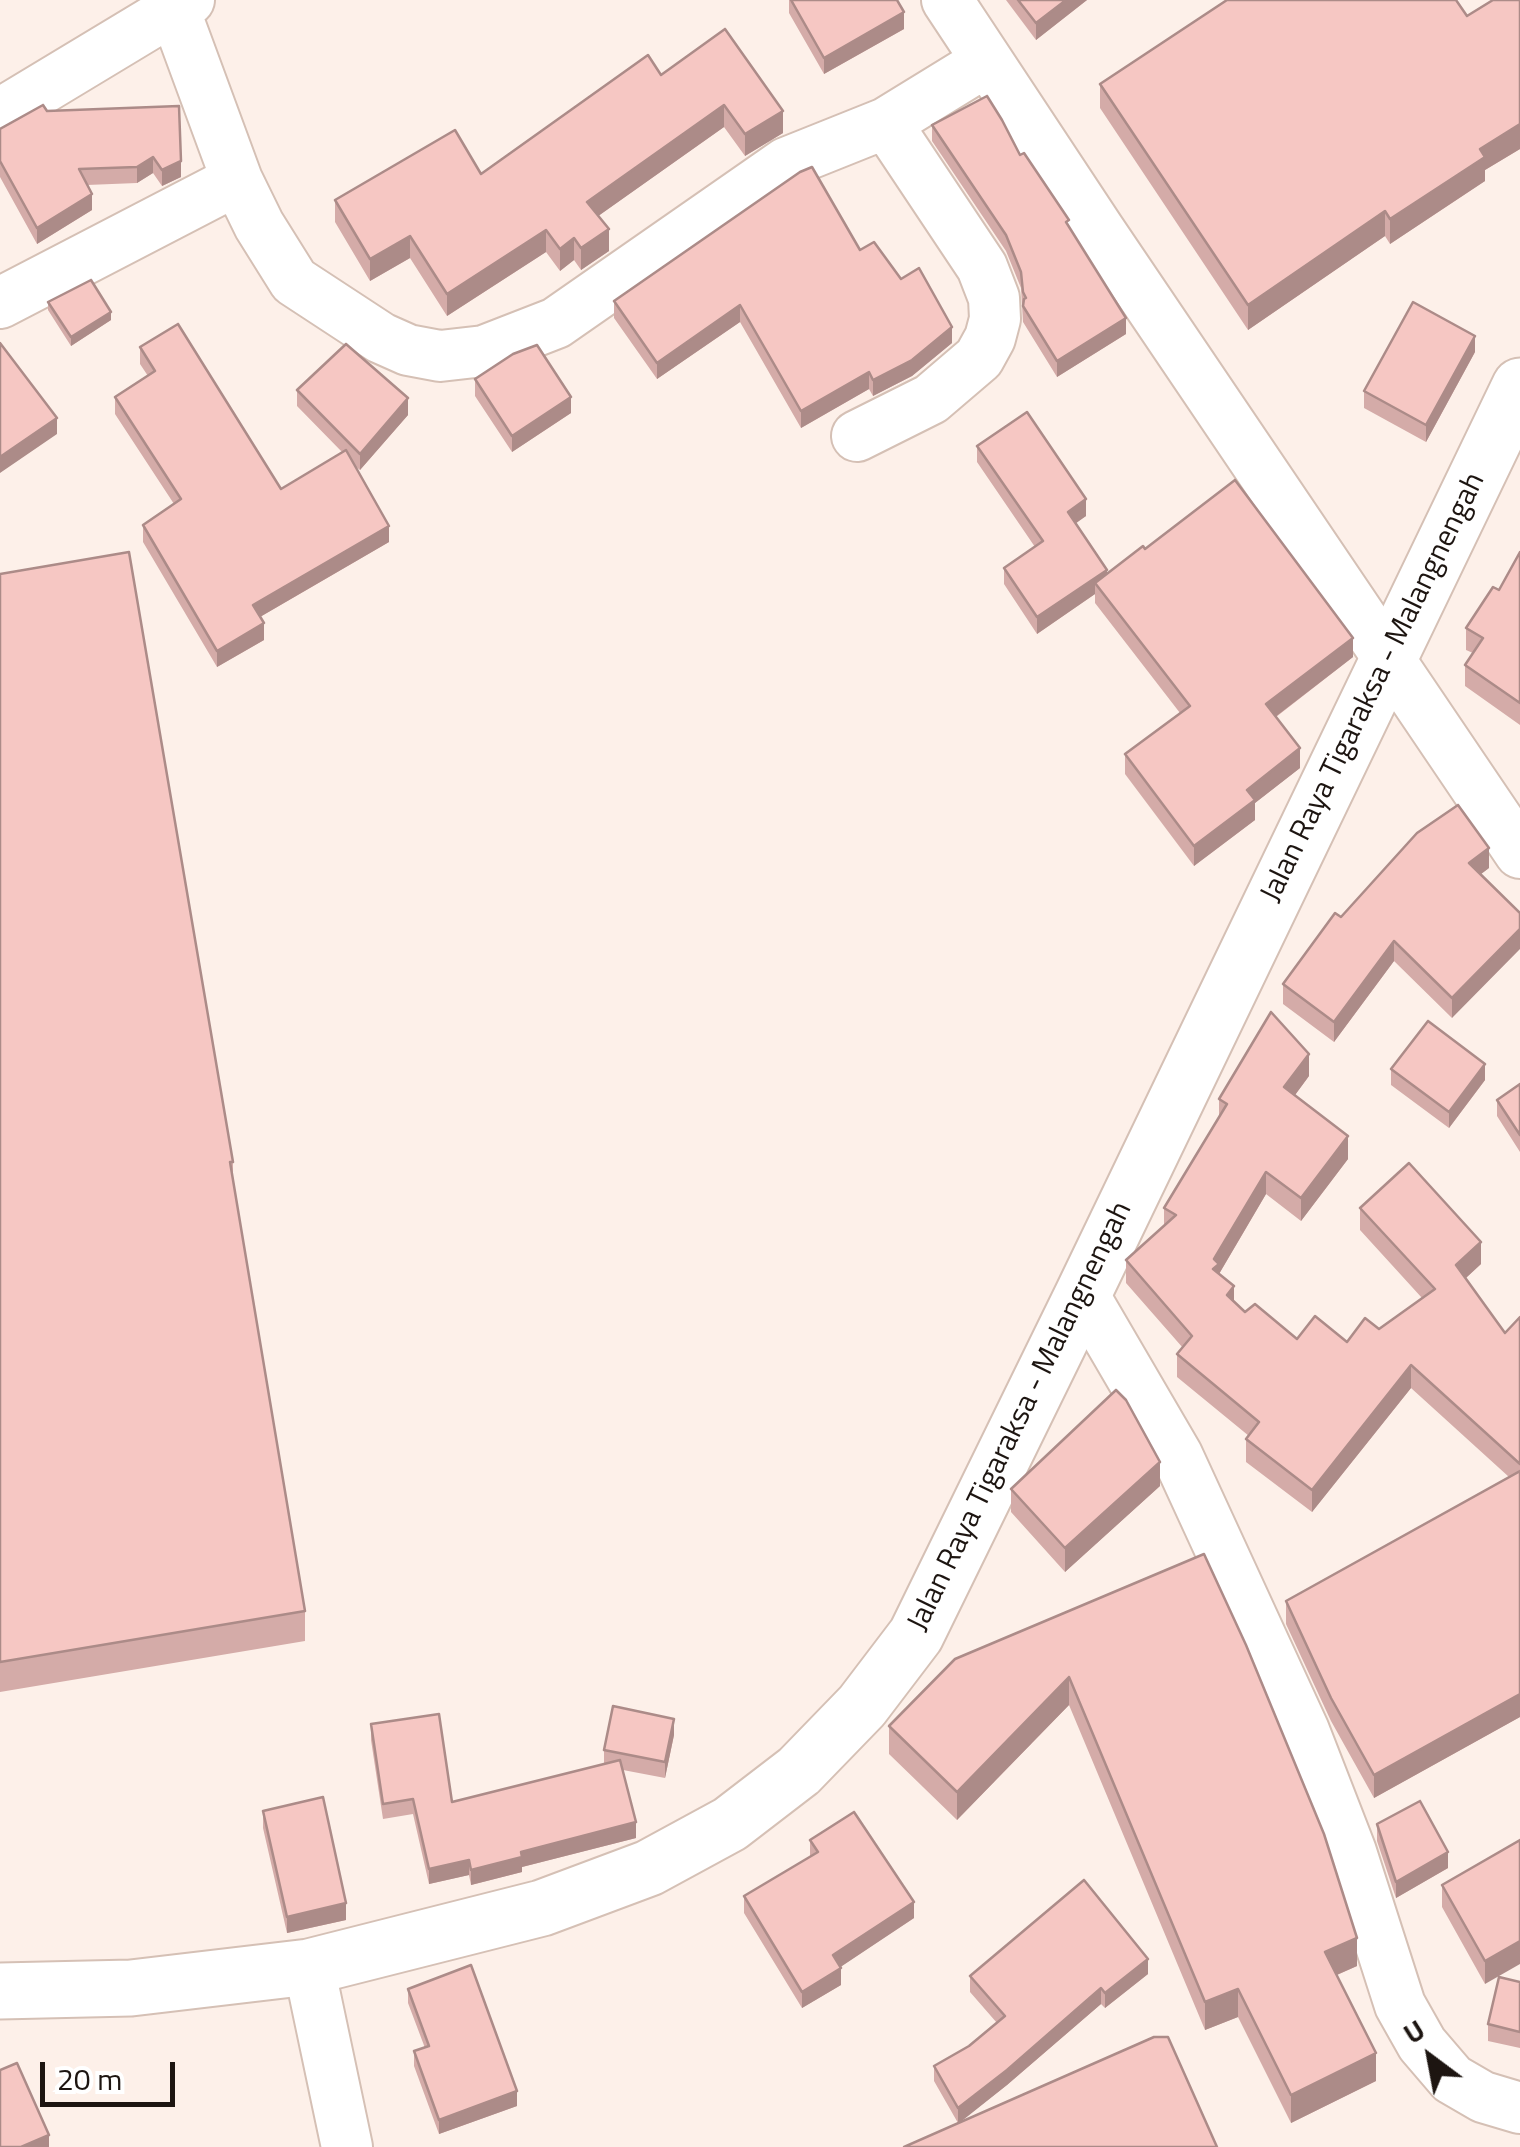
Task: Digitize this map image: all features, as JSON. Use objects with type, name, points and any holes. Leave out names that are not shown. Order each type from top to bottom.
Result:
[{"type":"main road","name":"Jalan Raya Tigaraksa - Malangnengah","points":[[0,1991],[130,1988],[308,1967],[542,1908],[649,1868],[730,1824],[799,1771],[862,1706],[916,1635],[1520,386]]},
{"type":"street","points":[[947,0],[1520,852]]},
{"type":"street","points":[[0,114],[182,4],[237,180],[294,280],[381,338],[408,350],[440,356],[484,351],[556,323],[786,163],[886,123],[988,61]]},
{"type":"street","points":[[857,436],[931,399],[979,358],[995,319],[994,298],[982,267],[886,123]]},
{"type":"street","points":[[0,303],[237,180]]},
{"type":"street","points":[[1083,1294],[1177,1455],[1304,1731],[1351,1852],[1400,2004],[1422,2044],[1452,2079],[1502,2102],[1520,2134]]},
{"type":"street","points":[[308,1967],[347,2147]]},
{"type":"building","points":[[791,0],[897,0],[904,12],[824,58]]},
{"type":"building","points":[[1018,0],[1066,0],[1036,23]]},
{"type":"building","points":[[1227,0],[1456,0],[1467,16],[1493,0],[1520,0],[1520,124],[1480,149],[1485,157],[1390,219],[1385,211],[1248,305],[1100,84]]},
{"type":"building","points":[[725,29],[783,111],[745,134],[724,105],[587,202],[609,229],[581,248],[574,238],[560,249],[546,230],[447,294],[410,236],[370,259],[335,200],[455,130],[481,174],[648,55],[661,75]]},
{"type":"building","points":[[987,96],[1020,155],[1024,153],[1069,220],[1066,222],[1126,318],[1057,361],[1023,306],[1026,298],[1021,272],[1006,235],[932,125]]},
{"type":"building","points":[[43,105],[47,111],[179,106],[181,161],[162,170],[153,157],[137,167],[79,169],[92,194],[37,228],[0,161],[0,129]]},
{"type":"building","points":[[812,167],[860,250],[874,242],[901,279],[919,268],[952,327],[912,360],[873,380],[869,372],[801,411],[740,305],[657,363],[614,301]]},
{"type":"building","points":[[91,280],[111,312],[71,337],[48,302]]},
{"type":"building","points":[[1413,302],[1475,336],[1426,425],[1364,391]]},
{"type":"building","points":[[178,324],[281,489],[346,450],[389,526],[253,605],[264,623],[217,651],[143,525],[181,499],[115,397],[155,371],[140,347]]},
{"type":"building","points":[[0,343],[57,418],[0,457]]},
{"type":"building","points":[[346,344],[408,398],[360,454],[297,390]]},
{"type":"building","points":[[537,345],[571,397],[512,436],[475,379],[513,354]]},
{"type":"building","points":[[1027,412],[1086,499],[1068,512],[1107,570],[1037,617],[1004,568],[1043,541],[977,446]]},
{"type":"building","points":[[1235,480],[1353,638],[1266,704],[1300,748],[1247,790],[1255,800],[1194,846],[1125,754],[1190,706],[1095,583]]},
{"type":"building","points":[[129,552],[305,1611],[0,1662],[0,574]]},
{"type":"building","points":[[1520,552],[1520,703],[1465,665],[1483,638],[1466,628],[1493,587],[1499,590]]},
{"type":"building","points":[[1458,805],[1489,848],[1469,863],[1520,913],[1520,929],[1452,998],[1394,941],[1334,1022],[1283,984],[1335,913],[1341,917],[1417,833]]},
{"type":"building","points":[[1271,1012],[1309,1054],[1284,1087],[1348,1136],[1301,1198],[1266,1172],[1214,1259],[1219,1264],[1213,1269],[1234,1286],[1227,1295],[1245,1312],[1255,1304],[1297,1339],[1315,1316],[1347,1342],[1365,1318],[1379,1329],[1435,1289],[1360,1208],[1409,1163],[1481,1242],[1456,1265],[1505,1333],[1520,1317],[1520,1464],[1411,1365],[1312,1490],[1246,1439],[1259,1422],[1177,1354],[1192,1336],[1126,1260],[1176,1215],[1164,1208],[1227,1104],[1219,1099]]},
{"type":"building","points":[[1428,1021],[1485,1064],[1449,1112],[1391,1069]]},
{"type":"building","points":[[1520,1084],[1520,1135],[1497,1100]]},
{"type":"building","points":[[1116,1390],[1126,1400],[1160,1462],[1065,1548],[1011,1489]]},
{"type":"building","points":[[1520,1471],[1520,1694],[1374,1775],[1331,1698],[1286,1601]]},
{"type":"building","points":[[1204,1554],[1324,1834],[1357,1938],[1325,1952],[1376,2053],[1291,2095],[1238,1989],[1205,2002],[1069,1677],[957,1792],[889,1726],[955,1659]]},
{"type":"building","points":[[613,1706],[674,1719],[665,1762],[604,1750]]},
{"type":"building","points":[[439,1714],[452,1802],[620,1760],[636,1822],[521,1852],[522,1857],[471,1870],[469,1860],[429,1869],[413,1799],[383,1804],[371,1724]]},
{"type":"building","points":[[323,1797],[346,1903],[287,1917],[263,1811]]},
{"type":"building","points":[[1420,1801],[1448,1852],[1396,1882],[1377,1824]]},
{"type":"building","points":[[854,1812],[914,1902],[833,1955],[841,1968],[802,1992],[744,1896],[818,1852],[810,1840]]},
{"type":"building","points":[[1520,1840],[1520,1941],[1485,1961],[1442,1885]]},
{"type":"building","points":[[1084,1880],[1148,1959],[1105,1993],[1101,1988],[958,2108],[934,2066],[969,2046],[1005,2016],[970,1976]]},
{"type":"building","points":[[471,1965],[517,2091],[439,2120],[414,2051],[429,2046],[408,1989]]},
{"type":"building","points":[[1499,1977],[1520,1982],[1520,2032],[1488,2024]]},
{"type":"building","points":[[1154,2037],[1168,2037],[1217,2147],[904,2147]]},
{"type":"building","points":[[17,2063],[49,2135],[21,2147],[0,2147],[0,2070]]}]
